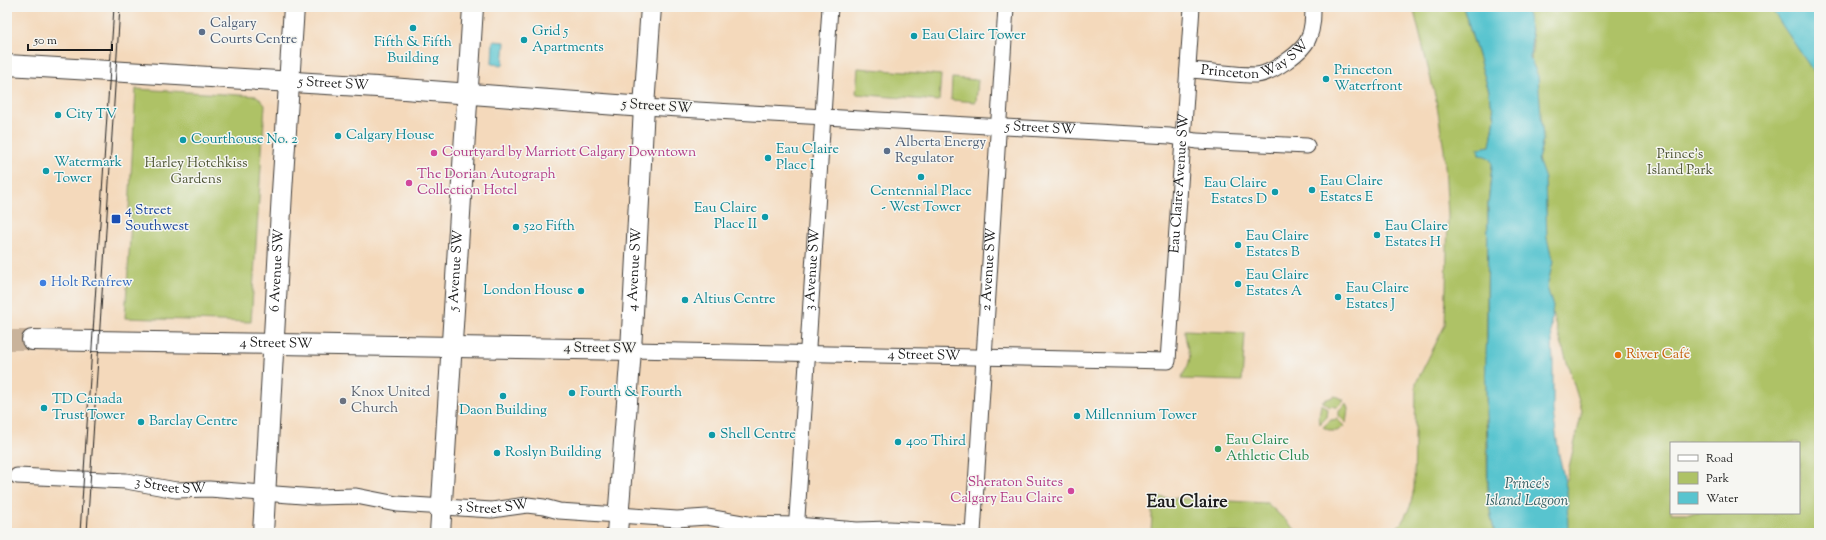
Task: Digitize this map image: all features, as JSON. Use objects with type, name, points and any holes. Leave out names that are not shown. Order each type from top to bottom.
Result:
[{"type":"main road","name":"6 Avenue SW","points":[[262,533],[294,7]]},
{"type":"main road","name":"5 Avenue SW","points":[[440,533],[473,7]]},
{"type":"main road","name":"4 Avenue SW","points":[[617,524],[631,350],[651,7]]},
{"type":"main road","name":"5 Street SW","points":[[7,65],[289,82],[644,107]]},
{"type":"main road","name":"4 Street SW","points":[[32,340],[631,350]]},
{"type":"street","name":"3 Avenue SW","points":[[796,529],[830,7]]},
{"type":"street","name":"2 Avenue SW","points":[[973,533],[1006,7]]},
{"type":"street","name":"Eau Claire Avenue SW","points":[[1168,361],[1192,7]]},
{"type":"street","name":"Princeton Way SW","points":[[1188,70],[1257,75],[1275,69],[1295,54],[1309,39],[1313,20],[1313,7]]},
{"type":"street","name":"5 Street SW","points":[[644,107],[1167,136],[1196,141],[1307,146]]},
{"type":"street","name":"4 Street SW","points":[[631,350],[808,352],[1168,361]]},
{"type":"street","name":"3 Street SW","points":[[17,476],[126,481],[176,490],[265,492],[316,497],[356,496],[397,504],[492,510],[527,505],[544,507],[617,524],[707,517],[748,524],[796,529],[857,530],[889,528],[968,533]]},
{"type":"green space","points":[[1413,7],[1463,7],[1489,91],[1490,103],[1493,108],[1495,118],[1490,147],[1478,149],[1492,160],[1488,205],[1486,421],[1489,505],[1495,533],[1393,532],[1402,522],[1410,507],[1414,488],[1416,383],[1445,325],[1448,215],[1444,150],[1436,100]]},
{"type":"green space","name":"Prince's Island Park","points":[[1524,7],[1774,7],[1819,74],[1819,533],[1562,533],[1561,502],[1582,411],[1544,287],[1549,262],[1546,229],[1546,205],[1538,159],[1542,145],[1537,74],[1531,61],[1533,41],[1531,28]]},
{"type":"green space","points":[[858,68],[941,75],[939,101],[856,94]]},
{"type":"green space","points":[[952,78],[978,80],[976,102],[951,100]]},
{"type":"green space","name":"Harley Hotchkiss Gardens","points":[[136,89],[257,96],[265,105],[251,322],[125,318],[131,222],[129,209]]},
{"type":"green space","points":[[1185,330],[1245,333],[1242,381],[1181,379],[1190,359]]},
{"type":"green space","points":[[1335,396],[1344,400],[1336,408],[1333,406],[1330,407],[1322,401]]},
{"type":"green space","points":[[1346,403],[1348,409],[1346,423],[1339,416],[1339,410]]},
{"type":"green space","points":[[1321,404],[1328,409],[1327,417],[1320,424],[1319,417]]},
{"type":"green space","points":[[1337,419],[1344,426],[1337,431],[1331,431],[1323,427],[1331,420]]},
{"type":"green space","points":[[1153,497],[1267,503],[1299,533],[1151,533]]},
{"type":"water","name":"Prince's Island Lagoon","points":[[1463,7],[1526,7],[1532,37],[1530,58],[1538,76],[1543,140],[1538,159],[1545,179],[1547,238],[1553,262],[1547,287],[1553,307],[1551,322],[1553,412],[1559,455],[1567,491],[1568,533],[1495,533],[1492,522],[1488,489],[1486,350],[1488,205],[1492,165],[1491,160],[1488,157],[1479,155],[1478,148],[1490,146],[1495,118],[1493,108],[1490,103],[1489,91]]},
{"type":"water","points":[[1770,7],[1819,7],[1819,80]]},
{"type":"water","points":[[493,41],[505,42],[503,65],[492,64]]},
{"type":"tunnel","points":[[7,340],[32,340]]},
{"type":"tunnel","points":[[7,476],[17,476]]},
{"type":"tram line","points":[[80,533],[114,7]]},
{"type":"tram line","points":[[87,533],[120,7]]},
{"type":"place","name":"Fifth & Fifth Building","points":[[413,28]]},
{"type":"place","name":"Calgary Courts Centre","points":[[202,32]]},
{"type":"place","name":"Eau Claire Tower","points":[[914,36]]},
{"type":"place","name":"Grid 5 Apartments","points":[[524,40]]},
{"type":"place","name":"Princeton Waterfront","points":[[1326,79]]},
{"type":"place","name":"City TV","points":[[58,115]]},
{"type":"place","name":"Calgary House","points":[[338,136]]},
{"type":"place","name":"Courthouse No. 2","points":[[183,140]]},
{"type":"place","name":"Alberta Energy Regulator","points":[[887,151]]},
{"type":"place","name":"Courtyard by Marriott Calgary Downtown","points":[[434,153]]},
{"type":"place","name":"Eau Claire Place I","points":[[768,158]]},
{"type":"place","name":"Watermark Tower","points":[[46,171]]},
{"type":"place","name":"Centennial Place - West Tower","points":[[921,177]]},
{"type":"place","name":"The Dorian Autograph Collection Hotel","points":[[409,183]]},
{"type":"place","name":"Eau Claire Estates E","points":[[1312,190]]},
{"type":"place","name":"Eau Claire Estates D","points":[[1275,192]]},
{"type":"place","name":"Eau Claire Place II","points":[[765,217]]},
{"type":"place","name":"4 Street Southwest","points":[[116,219]]},
{"type":"place","name":"520 Fifth","points":[[516,227]]},
{"type":"place","name":"Eau Claire Estates H","points":[[1377,235]]},
{"type":"place","name":"Eau Claire Estates B","points":[[1238,245]]},
{"type":"place","name":"Holt Renfrew","points":[[43,283]]},
{"type":"place","name":"Eau Claire Estates A","points":[[1238,284]]},
{"type":"place","name":"London House","points":[[581,291]]},
{"type":"place","name":"Eau Claire Estates J","points":[[1338,297]]},
{"type":"place","name":"Altius Centre","points":[[685,300]]},
{"type":"place","name":"River Café","points":[[1618,355]]},
{"type":"place","name":"Fourth & Fourth","points":[[572,393]]},
{"type":"place","name":"Daon Building","points":[[503,396]]},
{"type":"place","name":"Knox United Church","points":[[343,401]]},
{"type":"place","name":"TD Canada Trust Tower","points":[[44,408]]},
{"type":"place","name":"Millennium Tower","points":[[1077,416]]},
{"type":"place","name":"Barclay Centre","points":[[141,422]]},
{"type":"place","name":"Shell Centre","points":[[712,435]]},
{"type":"place","name":"400 Third","points":[[898,442]]},
{"type":"place","name":"Eau Claire Athletic Club","points":[[1218,449]]},
{"type":"place","name":"Roslyn Building","points":[[497,453]]},
{"type":"place","name":"Sheraton Suites Calgary Eau Claire","points":[[1071,491]]},
{"type":"district","name":"Eau Claire","points":[[1187,503]]}]
